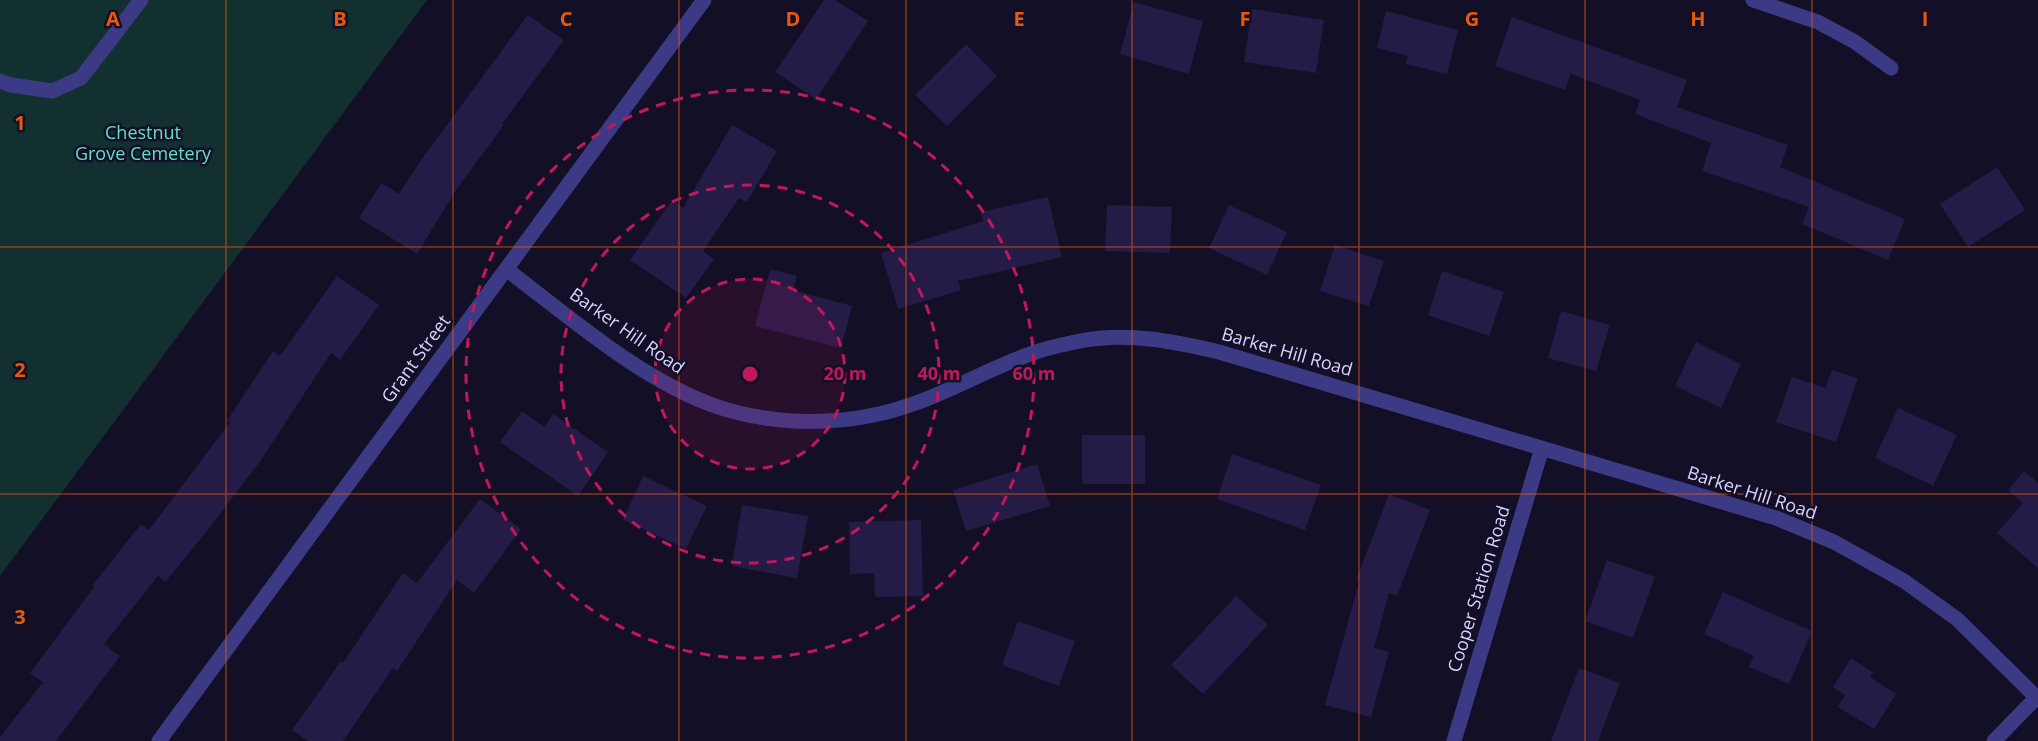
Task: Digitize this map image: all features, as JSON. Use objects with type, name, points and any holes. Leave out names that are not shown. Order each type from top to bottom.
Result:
[{"type":"street","points":[[0,81],[11,86],[52,91],[81,78],[141,0]]},
{"type":"street","name":"Grant Street","points":[[159,741],[704,0]]},
{"type":"street","points":[[1753,0],[1818,22],[1855,42],[1890,68]]},
{"type":"street","name":"Barker Hill Road","points":[[506,269],[633,364],[674,389],[719,407],[768,418],[815,421],[863,417],[910,405],[1036,351],[1082,340],[1129,337],[1173,341],[1219,352],[1776,518],[1834,542],[1904,581],[1957,619],[2037,697]]},
{"type":"street","name":"Cooper Station Road","points":[[1454,741],[1542,448]]},
{"type":"street","points":[[1994,741],[2037,697]]},
{"type":"green space","name":"Chestnut Grove Cemetery","points":[[0,0],[427,0],[0,576]]},
{"type":"building","points":[[824,0],[835,0],[868,21],[816,99],[775,72]]},
{"type":"building","points":[[1134,2],[1203,21],[1189,74],[1120,54]]},
{"type":"building","points":[[1252,9],[1324,20],[1316,73],[1244,62]]},
{"type":"building","points":[[1386,11],[1458,30],[1447,74],[1406,64],[1408,56],[1377,48]]},
{"type":"building","points":[[528,15],[564,40],[456,190],[417,254],[359,218],[381,183],[399,194],[421,160]]},
{"type":"building","points":[[1512,17],[1687,80],[1677,107],[1788,145],[1780,167],[1905,219],[1888,260],[1802,224],[1809,207],[1702,171],[1711,143],[1635,114],[1640,100],[1571,74],[1565,90],[1495,66]]},
{"type":"building","points":[[966,44],[997,76],[947,126],[915,95]]},
{"type":"building","points":[[732,125],[777,151],[747,202],[739,198],[703,251],[714,259],[686,298],[630,260],[672,200],[683,208]]},
{"type":"building","points":[[1997,167],[2025,210],[1968,247],[1940,204]]},
{"type":"building","points":[[1048,197],[1062,257],[958,281],[961,290],[898,309],[881,253],[983,221],[981,212]]},
{"type":"building","points":[[1107,205],[1172,207],[1170,253],[1105,251]]},
{"type":"building","points":[[1229,205],[1287,232],[1267,275],[1209,248]]},
{"type":"building","points":[[1335,245],[1384,261],[1369,306],[1320,291]]},
{"type":"building","points":[[770,269],[797,276],[793,290],[852,306],[841,348],[755,326]]},
{"type":"building","points":[[1442,271],[1504,292],[1489,336],[1428,315]]},
{"type":"building","points":[[337,276],[379,305],[340,360],[331,353],[261,460],[208,530],[165,582],[158,576],[104,644],[120,656],[56,741],[0,741],[0,737],[43,682],[30,673],[94,587],[92,586],[141,524],[149,530],[230,422],[227,421],[273,351],[280,356]]},
{"type":"building","points":[[1561,311],[1610,325],[1596,371],[1548,358]]},
{"type":"building","points":[[1696,342],[1741,364],[1721,408],[1675,386]]},
{"type":"building","points":[[1832,370],[1858,378],[1836,442],[1776,422],[1792,377],[1825,388]]},
{"type":"building","points":[[1898,408],[1957,435],[1933,486],[1875,458]]},
{"type":"building","points":[[522,411],[544,427],[553,414],[608,452],[578,496],[500,442]]},
{"type":"building","points":[[1082,435],[1145,435],[1145,484],[1082,484]]},
{"type":"building","points":[[1232,454],[1321,485],[1305,530],[1217,499]]},
{"type":"building","points":[[1037,464],[1050,506],[966,531],[953,490]]},
{"type":"building","points":[[2024,471],[2038,483],[2038,568],[1997,533],[2023,503],[2008,490]]},
{"type":"building","points":[[643,476],[707,506],[686,549],[623,520]]},
{"type":"building","points":[[1389,494],[1430,510],[1397,596],[1389,593],[1374,648],[1389,652],[1371,717],[1325,705],[1359,582],[1356,580]]},
{"type":"building","points":[[480,499],[521,529],[474,593],[457,580],[397,671],[393,668],[343,741],[308,741],[292,730],[341,661],[343,663],[403,573],[417,583]]},
{"type":"building","points":[[742,505],[808,516],[797,578],[732,566]]},
{"type":"building","points":[[921,520],[923,596],[875,597],[874,573],[850,574],[849,522]]},
{"type":"building","points":[[1607,560],[1655,577],[1633,638],[1585,621]]},
{"type":"building","points":[[1723,592],[1812,631],[1789,684],[1749,667],[1754,656],[1704,634]]},
{"type":"building","points":[[1236,596],[1268,625],[1203,694],[1171,665]]},
{"type":"building","points":[[1018,621],[1075,641],[1059,686],[1002,665]]},
{"type":"building","points":[[1851,658],[1873,672],[1870,677],[1896,694],[1874,729],[1838,707],[1845,695],[1833,687]]},
{"type":"building","points":[[1579,668],[1620,683],[1598,741],[1551,741]]}]
